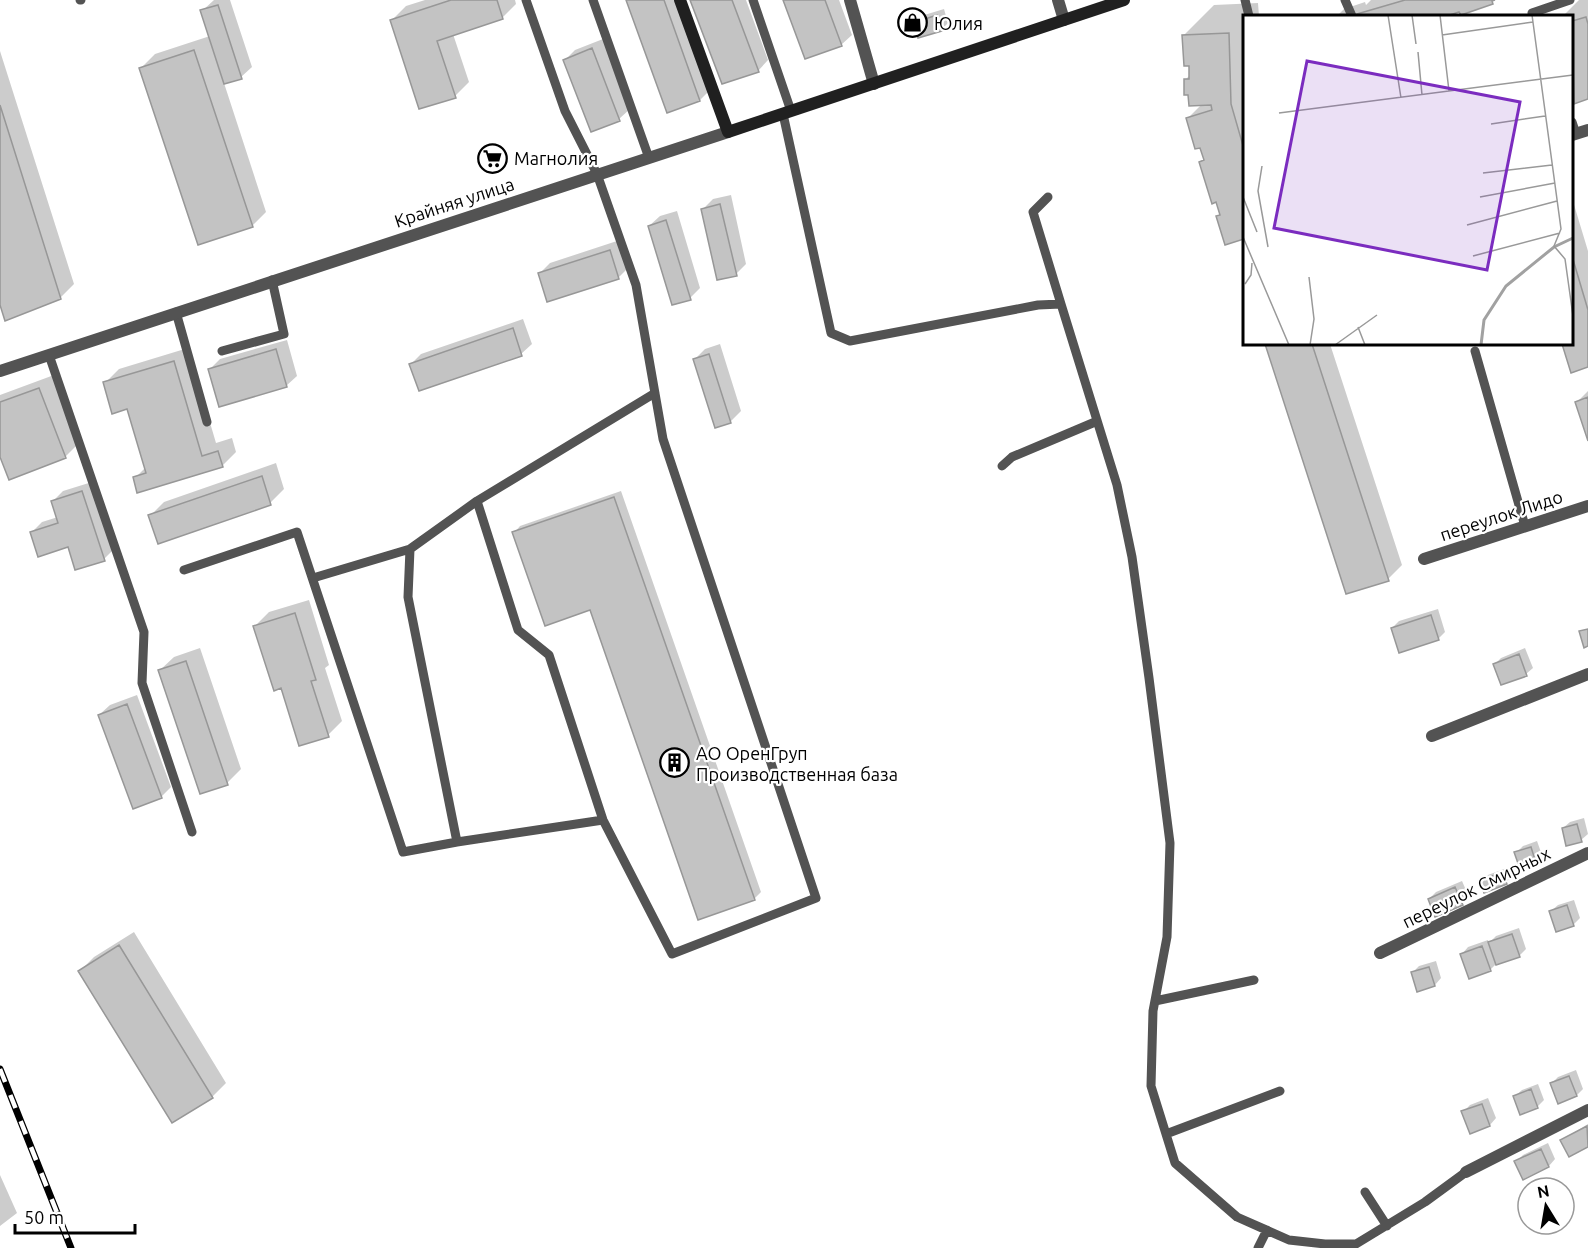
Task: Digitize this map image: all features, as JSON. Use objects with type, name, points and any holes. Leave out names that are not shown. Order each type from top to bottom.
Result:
[{"type":"street","points":[[680,0],[728,132]]},
{"type":"street","points":[[850,0],[874,84]]},
{"type":"street","points":[[1058,0],[1064,20]]},
{"type":"street","name":"Крайняя улица","points":[[0,371],[1124,0]]},
{"type":"street","name":"переулок Лидо","points":[[1424,559],[1588,506]]},
{"type":"street","points":[[1432,736],[1588,674]]},
{"type":"street","name":"переулок Смирных","points":[[1380,953],[1588,853]]},
{"type":"street","points":[[1466,1172],[1588,1110]]},
{"type":"lane","points":[[477,501],[518,630],[549,655],[603,820],[672,954],[816,898],[663,439],[636,285],[597,174],[565,111],[526,0]]},
{"type":"lane","points":[[593,0],[649,158]]},
{"type":"lane","points":[[753,0],[787,113],[831,333],[849,341],[1038,305],[1061,304]]},
{"type":"lane","points":[[1245,0],[1249,15]]},
{"type":"lane","points":[[1345,0],[1352,15]]},
{"type":"lane","points":[[1529,15],[1570,0]]},
{"type":"lane","points":[[1048,197],[1033,212],[1095,422],[1117,485],[1132,557],[1170,843],[1167,937],[1155,1001],[1151,1086],[1175,1163],[1237,1217],[1289,1240],[1325,1244],[1356,1244],[1387,1226],[1466,1172]]},
{"type":"lane","points":[[222,351],[284,334],[272,280]]},
{"type":"lane","points":[[176,312],[207,422]]},
{"type":"lane","points":[[1475,351],[1525,526]]},
{"type":"lane","points":[[49,355],[144,632],[142,683],[192,832]]},
{"type":"lane","points":[[313,578],[410,549],[477,501],[655,393]]},
{"type":"lane","points":[[1002,466],[1012,457],[1095,422]]},
{"type":"lane","points":[[184,570],[297,532],[403,852],[603,820]]},
{"type":"lane","points":[[410,549],[408,597],[457,842]]},
{"type":"lane","points":[[1155,1001],[1254,980]]},
{"type":"lane","points":[[1166,1134],[1280,1091]]},
{"type":"lane","points":[[1365,1192],[1387,1226]]},
{"type":"lane","points":[[1258,1248],[1267,1230]]},
{"type":"building","points":[[451,0],[497,0],[503,19],[437,41],[456,98],[419,109],[390,20]]},
{"type":"building","points":[[626,0],[664,0],[700,101],[667,113]]},
{"type":"building","points":[[690,0],[732,0],[759,72],[722,84]]},
{"type":"building","points":[[783,0],[825,0],[842,46],[805,59]]},
{"type":"building","points":[[1405,0],[1495,0],[1492,1],[1493,4],[1461,15],[1459,12],[1450,15],[1357,14]]},
{"type":"building","points":[[218,5],[242,79],[224,84],[200,10]]},
{"type":"building","points":[[937,15],[942,31],[918,38],[913,23]]},
{"type":"building","points":[[1586,17],[1588,24],[1588,99],[1574,104],[1573,62],[1573,21]]},
{"type":"building","points":[[1229,33],[1231,104],[1243,146],[1243,239],[1225,245],[1216,216],[1220,215],[1216,202],[1212,204],[1199,162],[1204,160],[1200,148],[1195,149],[1186,118],[1212,110],[1211,105],[1189,106],[1188,95],[1184,95],[1184,79],[1189,79],[1189,66],[1184,66],[1182,35]]},
{"type":"building","points":[[592,48],[620,121],[591,132],[563,60]]},
{"type":"building","points":[[194,50],[253,227],[198,245],[139,68]]},
{"type":"building","points":[[0,105],[61,299],[5,321],[0,305]]},
{"type":"building","points":[[720,204],[737,276],[717,280],[701,209]]},
{"type":"building","points":[[666,220],[691,300],[672,305],[648,226]]},
{"type":"building","points":[[610,250],[619,279],[547,302],[538,273]]},
{"type":"building","points":[[1573,259],[1588,310],[1588,367],[1571,373],[1562,345],[1573,345]]},
{"type":"building","points":[[513,328],[522,356],[419,391],[409,364]]},
{"type":"building","points":[[1265,345],[1312,345],[1389,581],[1346,594]]},
{"type":"building","points":[[276,349],[287,387],[219,407],[208,369]]},
{"type":"building","points":[[709,354],[731,423],[715,428],[693,359]]},
{"type":"building","points":[[174,361],[202,456],[218,451],[223,467],[137,493],[133,477],[146,473],[127,409],[112,414],[103,382]]},
{"type":"building","points":[[39,388],[66,458],[9,480],[0,457],[0,402]]},
{"type":"building","points":[[1588,397],[1588,441],[1575,402]]},
{"type":"building","points":[[262,476],[271,505],[158,544],[148,515]]},
{"type":"building","points":[[82,491],[105,561],[75,570],[68,547],[38,557],[30,532],[58,523],[51,501]]},
{"type":"building","name":"АО ОренГруп Производственная база","points":[[614,497],[755,900],[698,920],[590,610],[545,626],[512,532]]},
{"type":"building","points":[[295,613],[316,680],[311,681],[329,737],[299,746],[281,688],[274,691],[253,626]]},
{"type":"building","points":[[1431,615],[1439,640],[1399,653],[1391,628]]},
{"type":"building","points":[[1588,629],[1588,646],[1584,648],[1579,631]]},
{"type":"building","points":[[1519,654],[1527,676],[1501,685],[1493,664]]},
{"type":"building","points":[[186,661],[228,785],[200,794],[158,670]]},
{"type":"building","points":[[127,704],[162,798],[133,809],[98,715]]},
{"type":"building","points":[[1577,824],[1582,842],[1566,846],[1562,828]]},
{"type":"building","points":[[1531,847],[1536,863],[1520,869],[1514,852]]},
{"type":"building","points":[[1502,872],[1507,884],[1484,893],[1480,881]]},
{"type":"building","points":[[1455,887],[1463,905],[1435,917],[1428,899]]},
{"type":"building","points":[[1567,905],[1574,926],[1556,932],[1549,911]]},
{"type":"building","points":[[1512,934],[1520,957],[1496,965],[1488,942]]},
{"type":"building","points":[[119,945],[213,1098],[172,1123],[78,971]]},
{"type":"building","points":[[1482,946],[1491,971],[1469,979],[1460,954]]},
{"type":"building","points":[[1429,967],[1435,986],[1417,992],[1411,972]]},
{"type":"building","points":[[1569,1076],[1577,1096],[1558,1104],[1550,1083]]},
{"type":"building","points":[[1531,1089],[1538,1108],[1520,1115],[1513,1096]]},
{"type":"building","points":[[1482,1104],[1490,1126],[1470,1134],[1461,1111]]},
{"type":"building","points":[[1587,1126],[1588,1147],[1569,1157],[1560,1140]]},
{"type":"building","points":[[1541,1149],[1549,1167],[1531,1176],[1521,1176],[1514,1161]]},
{"type":"railway","points":[[0,1069],[71,1248]]},
{"type":"place","name":"Юлия","points":[[913,23]]},
{"type":"place","name":"Магнолия","points":[[493,158]]},
{"type":"place","name":"АО ОренГруп Производственная база","points":[[675,763]]}]
